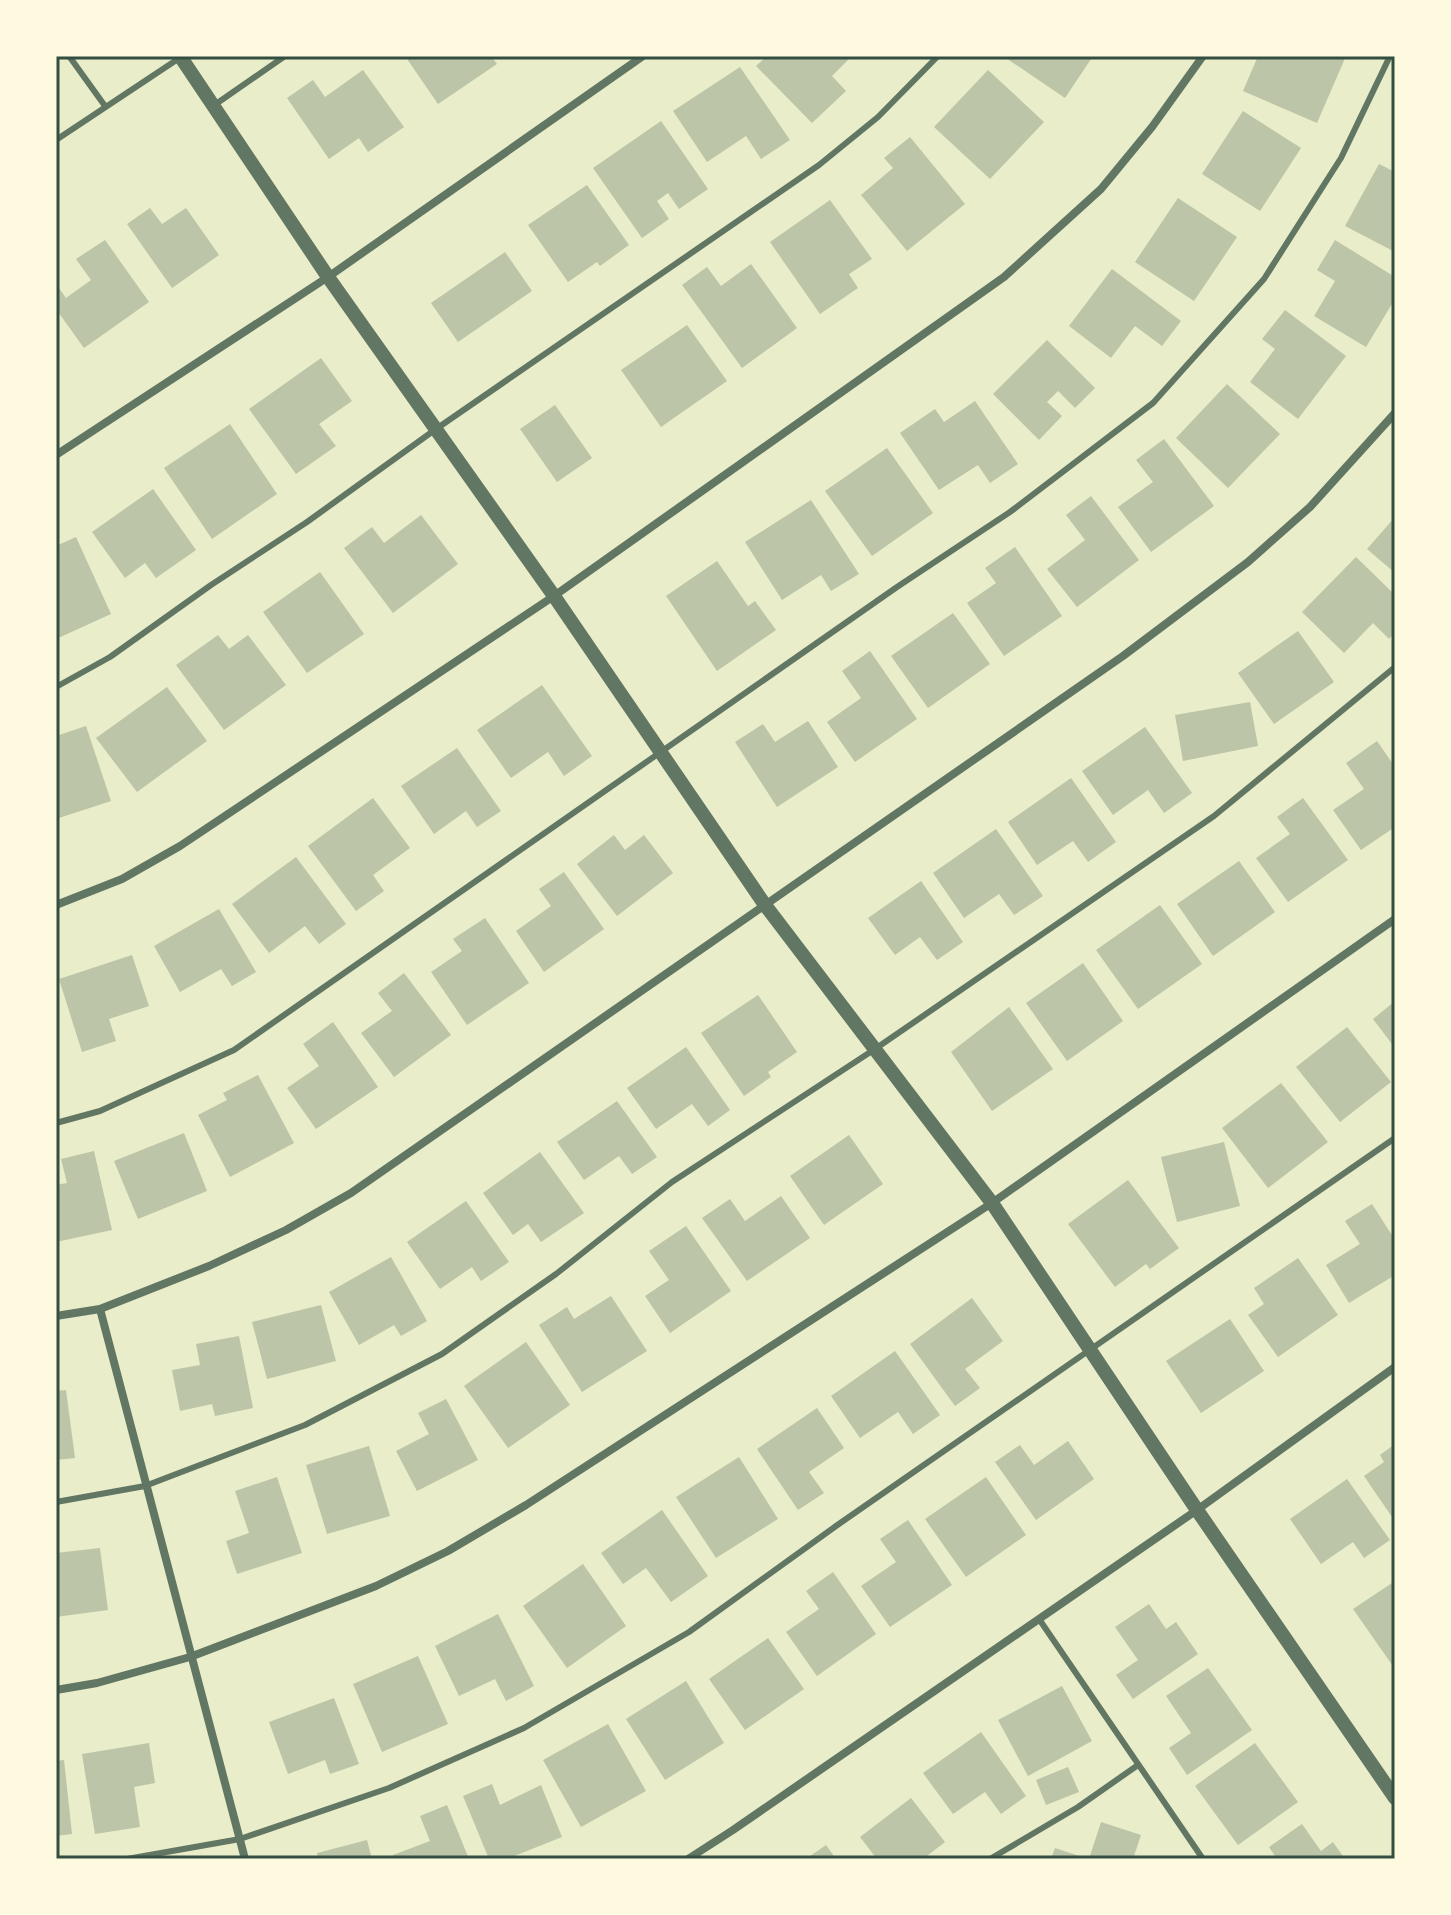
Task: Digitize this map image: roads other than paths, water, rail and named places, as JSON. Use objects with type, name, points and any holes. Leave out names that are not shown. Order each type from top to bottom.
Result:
[{"type":"street","points":[[56,455],[328,277],[643,56]]},
{"type":"street","points":[[56,905],[122,879],[180,846],[554,596],[1004,277],[1101,189],[1152,127],[1203,56]]},
{"type":"street","points":[[181,57],[328,277],[554,596],[765,905],[992,1203],[1197,1510],[1395,1798]]},
{"type":"street","points":[[56,1316],[100,1309],[209,1266],[286,1230],[351,1193],[1123,656],[1248,562],[1310,507],[1395,413]]},
{"type":"street","points":[[56,1690],[97,1683],[190,1657],[376,1586],[448,1551],[526,1505],[992,1203],[1395,919]]},
{"type":"street","points":[[100,1309],[245,1859]]},
{"type":"street","points":[[688,1859],[1197,1510],[1395,1367]]},
{"type":"lane","points":[[69,56],[105,106]]},
{"type":"lane","points":[[213,106],[285,56]]},
{"type":"lane","points":[[56,687],[110,657],[819,165],[878,117],[938,56]]},
{"type":"lane","points":[[56,1123],[100,1111],[234,1050],[897,587],[1010,512],[1153,403],[1264,279],[1341,158],[1390,56]]},
{"type":"lane","points":[[56,140],[181,57]]},
{"type":"lane","points":[[56,1502],[145,1486],[305,1425],[442,1354],[556,1274],[672,1182],[875,1049],[1214,816],[1395,667]]},
{"type":"lane","points":[[127,1859],[240,1839],[389,1788],[524,1728],[689,1632],[836,1526],[1395,1138]]},
{"type":"lane","points":[[1039,1619],[1203,1859]]},
{"type":"lane","points":[[990,1859],[1078,1807],[1138,1765]]}]
